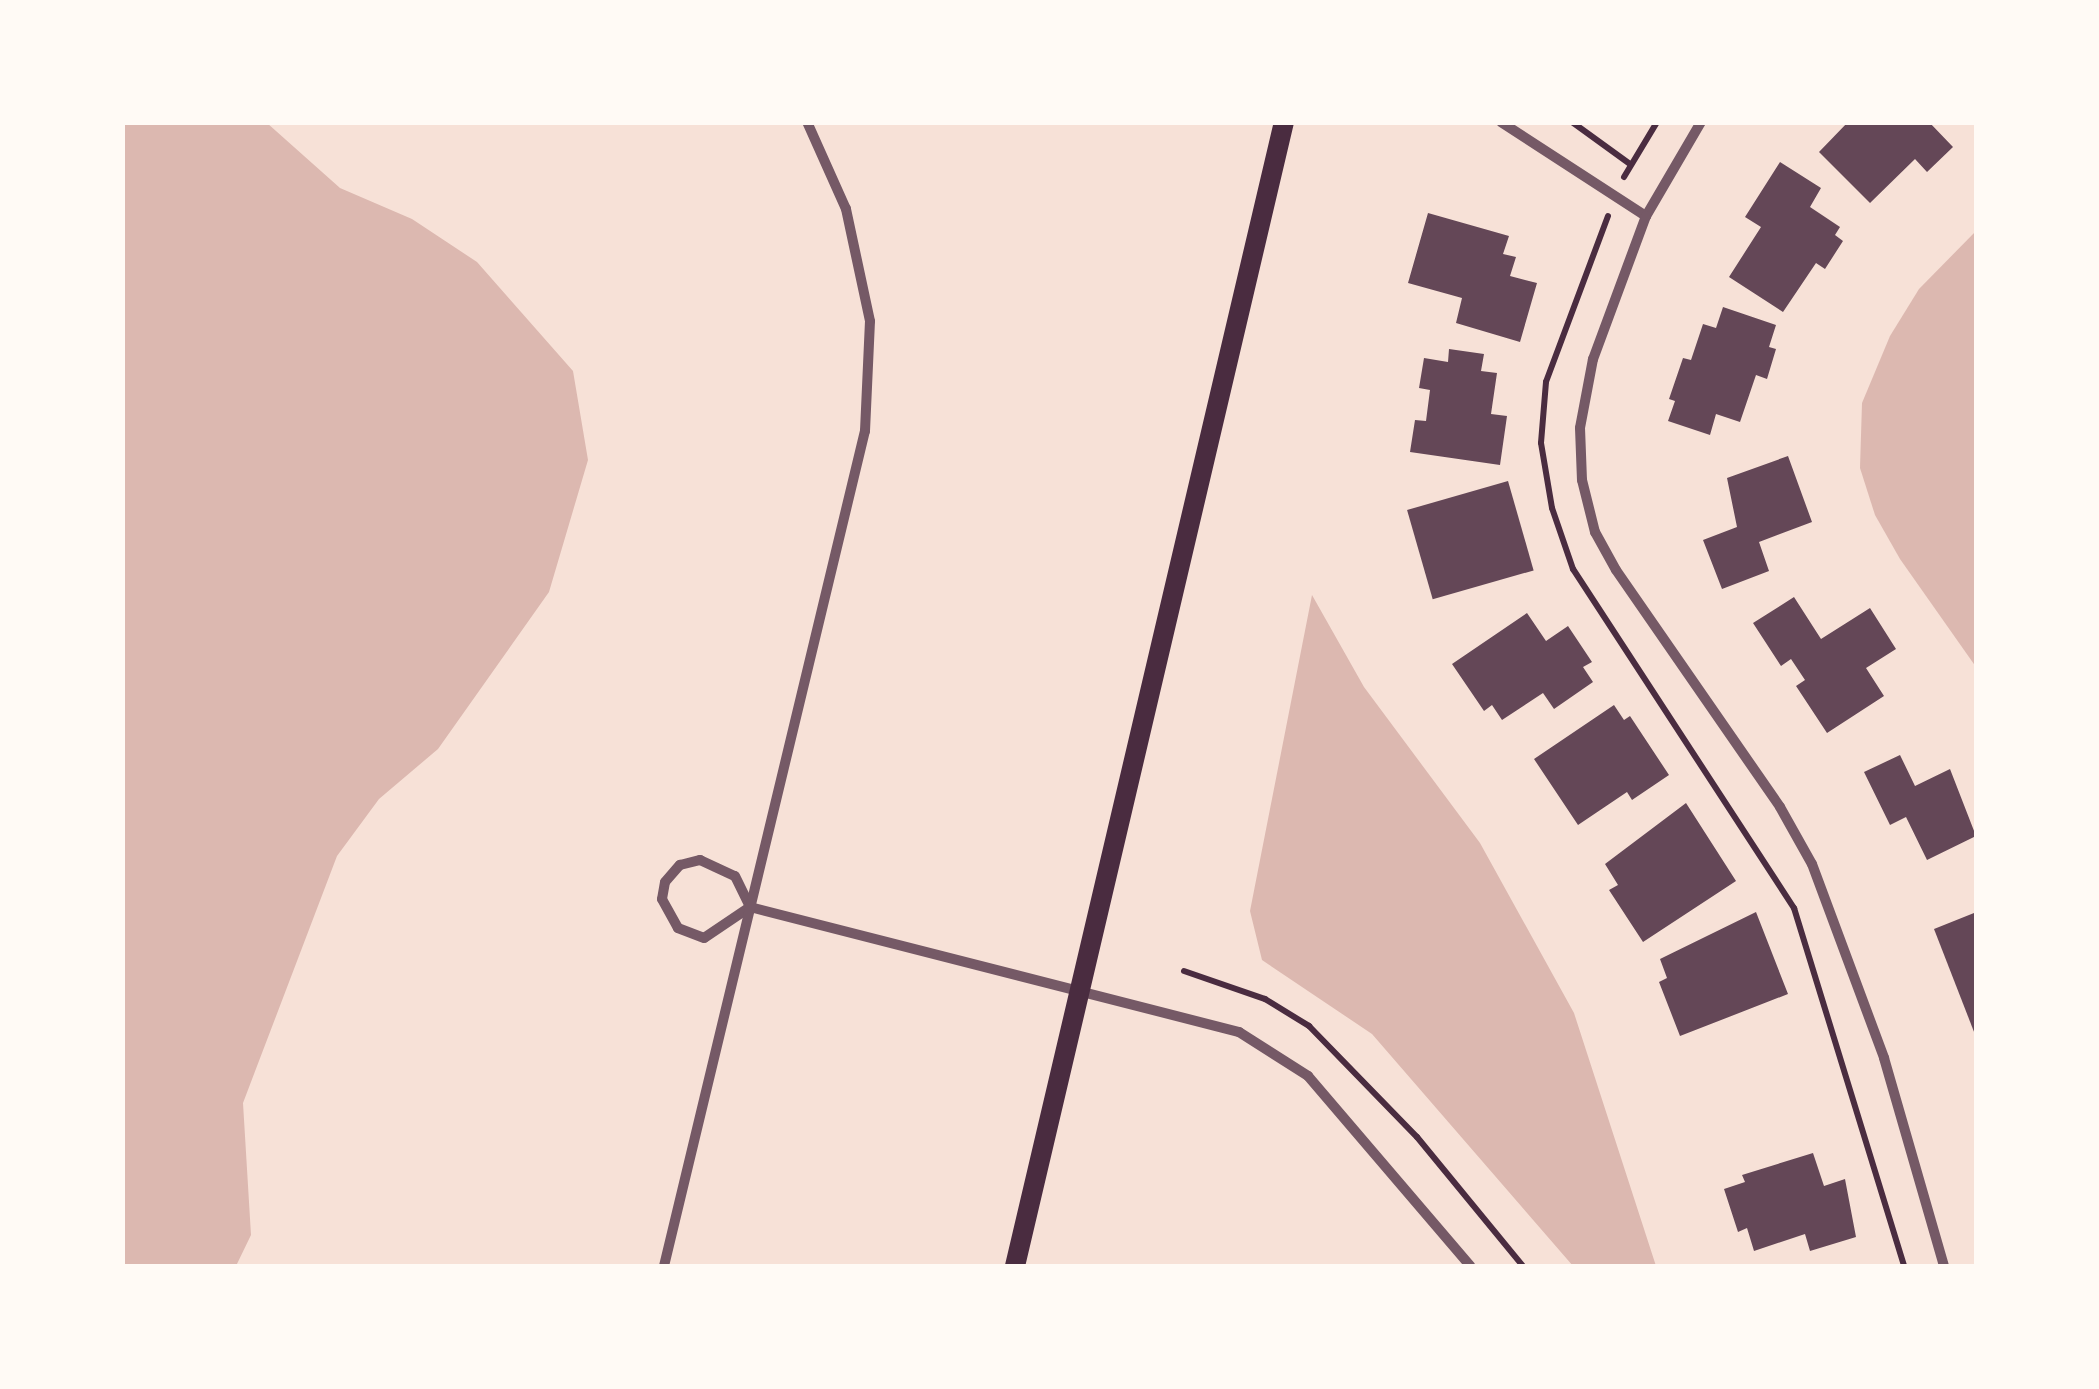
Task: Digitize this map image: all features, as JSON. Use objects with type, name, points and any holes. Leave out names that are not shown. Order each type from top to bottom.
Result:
[{"type":"main road","points":[[1015,1266],[1284,122]]},
{"type":"street","points":[[664,1266],[865,431],[870,321],[846,209],[807,122]]},
{"type":"street","points":[[1501,122],[1646,216]]},
{"type":"street","points":[[1701,122],[1646,216],[1586,391],[1582,480],[1595,532],[1812,864],[1884,1058],[1944,1266]]},
{"type":"street","points":[[750,906],[735,876],[700,860],[680,866],[665,882],[662,899],[678,928],[704,938],[750,906],[1238,1032],[1282,1055],[1308,1076],[1470,1266]]},
{"type":"path","points":[[1572,122],[1630,164],[1658,122]]},
{"type":"path","points":[[1184,972],[1265,999],[1310,1026],[1417,1137],[1524,1266]]},
{"type":"shaded area","points":[[122,123],[267,123],[340,188],[412,219],[477,262],[573,371],[588,460],[549,592],[438,749],[379,799],[337,856],[243,1103],[251,1235],[236,1266],[123,1266]]},
{"type":"shaded area","points":[[1976,231],[1976,667],[1900,559],[1875,515],[1860,468],[1862,403],[1890,336],[1919,289]]},
{"type":"shaded area","points":[[1312,595],[1364,687],[1480,843],[1574,1013],[1656,1266],[1573,1266],[1372,1034],[1262,960],[1250,911]]},
{"type":"building","points":[[1848,122],[1929,122],[1953,147],[1927,172],[1915,159],[1870,203],[1819,152]]},
{"type":"building","points":[[1780,162],[1821,188],[1810,207],[1840,227],[1835,235],[1843,241],[1825,269],[1816,263],[1783,312],[1729,277],[1761,227],[1745,217]]},
{"type":"building","points":[[1428,213],[1509,236],[1503,254],[1516,257],[1510,276],[1537,283],[1520,342],[1456,323],[1462,298],[1408,283]]},
{"type":"building","points":[[1723,307],[1776,325],[1769,347],[1776,349],[1767,379],[1756,375],[1740,422],[1716,414],[1710,435],[1668,421],[1675,401],[1669,399],[1683,358],[1691,360],[1703,324],[1716,328]]},
{"type":"building","points":[[1449,349],[1484,354],[1481,371],[1497,373],[1491,414],[1507,416],[1500,465],[1410,452],[1415,420],[1426,421],[1430,390],[1419,388],[1424,358],[1448,362]]},
{"type":"building","points":[[1788,456],[1812,522],[1759,542],[1769,571],[1722,589],[1703,540],[1737,527],[1727,478]]},
{"type":"building","points":[[1508,481],[1534,570],[1433,599],[1407,510]]},
{"type":"building","points":[[1794,597],[1821,639],[1870,608],[1896,649],[1866,668],[1884,696],[1827,733],[1796,686],[1805,680],[1791,659],[1781,666],[1753,623]]},
{"type":"building","points":[[1527,613],[1546,641],[1568,626],[1592,662],[1583,667],[1593,682],[1554,709],[1543,693],[1502,720],[1492,705],[1484,711],[1452,664]]},
{"type":"building","points":[[1614,705],[1624,720],[1630,716],[1669,775],[1632,800],[1627,792],[1578,825],[1534,759]]},
{"type":"building","points":[[1900,755],[1915,786],[1950,769],[1976,836],[1927,860],[1906,817],[1890,825],[1864,772]]},
{"type":"building","points":[[1686,803],[1736,881],[1643,942],[1609,890],[1618,885],[1605,864]]},
{"type":"building","points":[[1756,912],[1788,994],[1680,1036],[1659,982],[1667,978],[1660,959]]},
{"type":"building","points":[[1974,913],[1976,920],[1976,1037],[1934,929]]},
{"type":"building","points":[[1813,1153],[1824,1186],[1845,1179],[1856,1237],[1810,1251],[1805,1234],[1754,1251],[1747,1228],[1738,1232],[1724,1189],[1745,1182],[1742,1175]]}]
